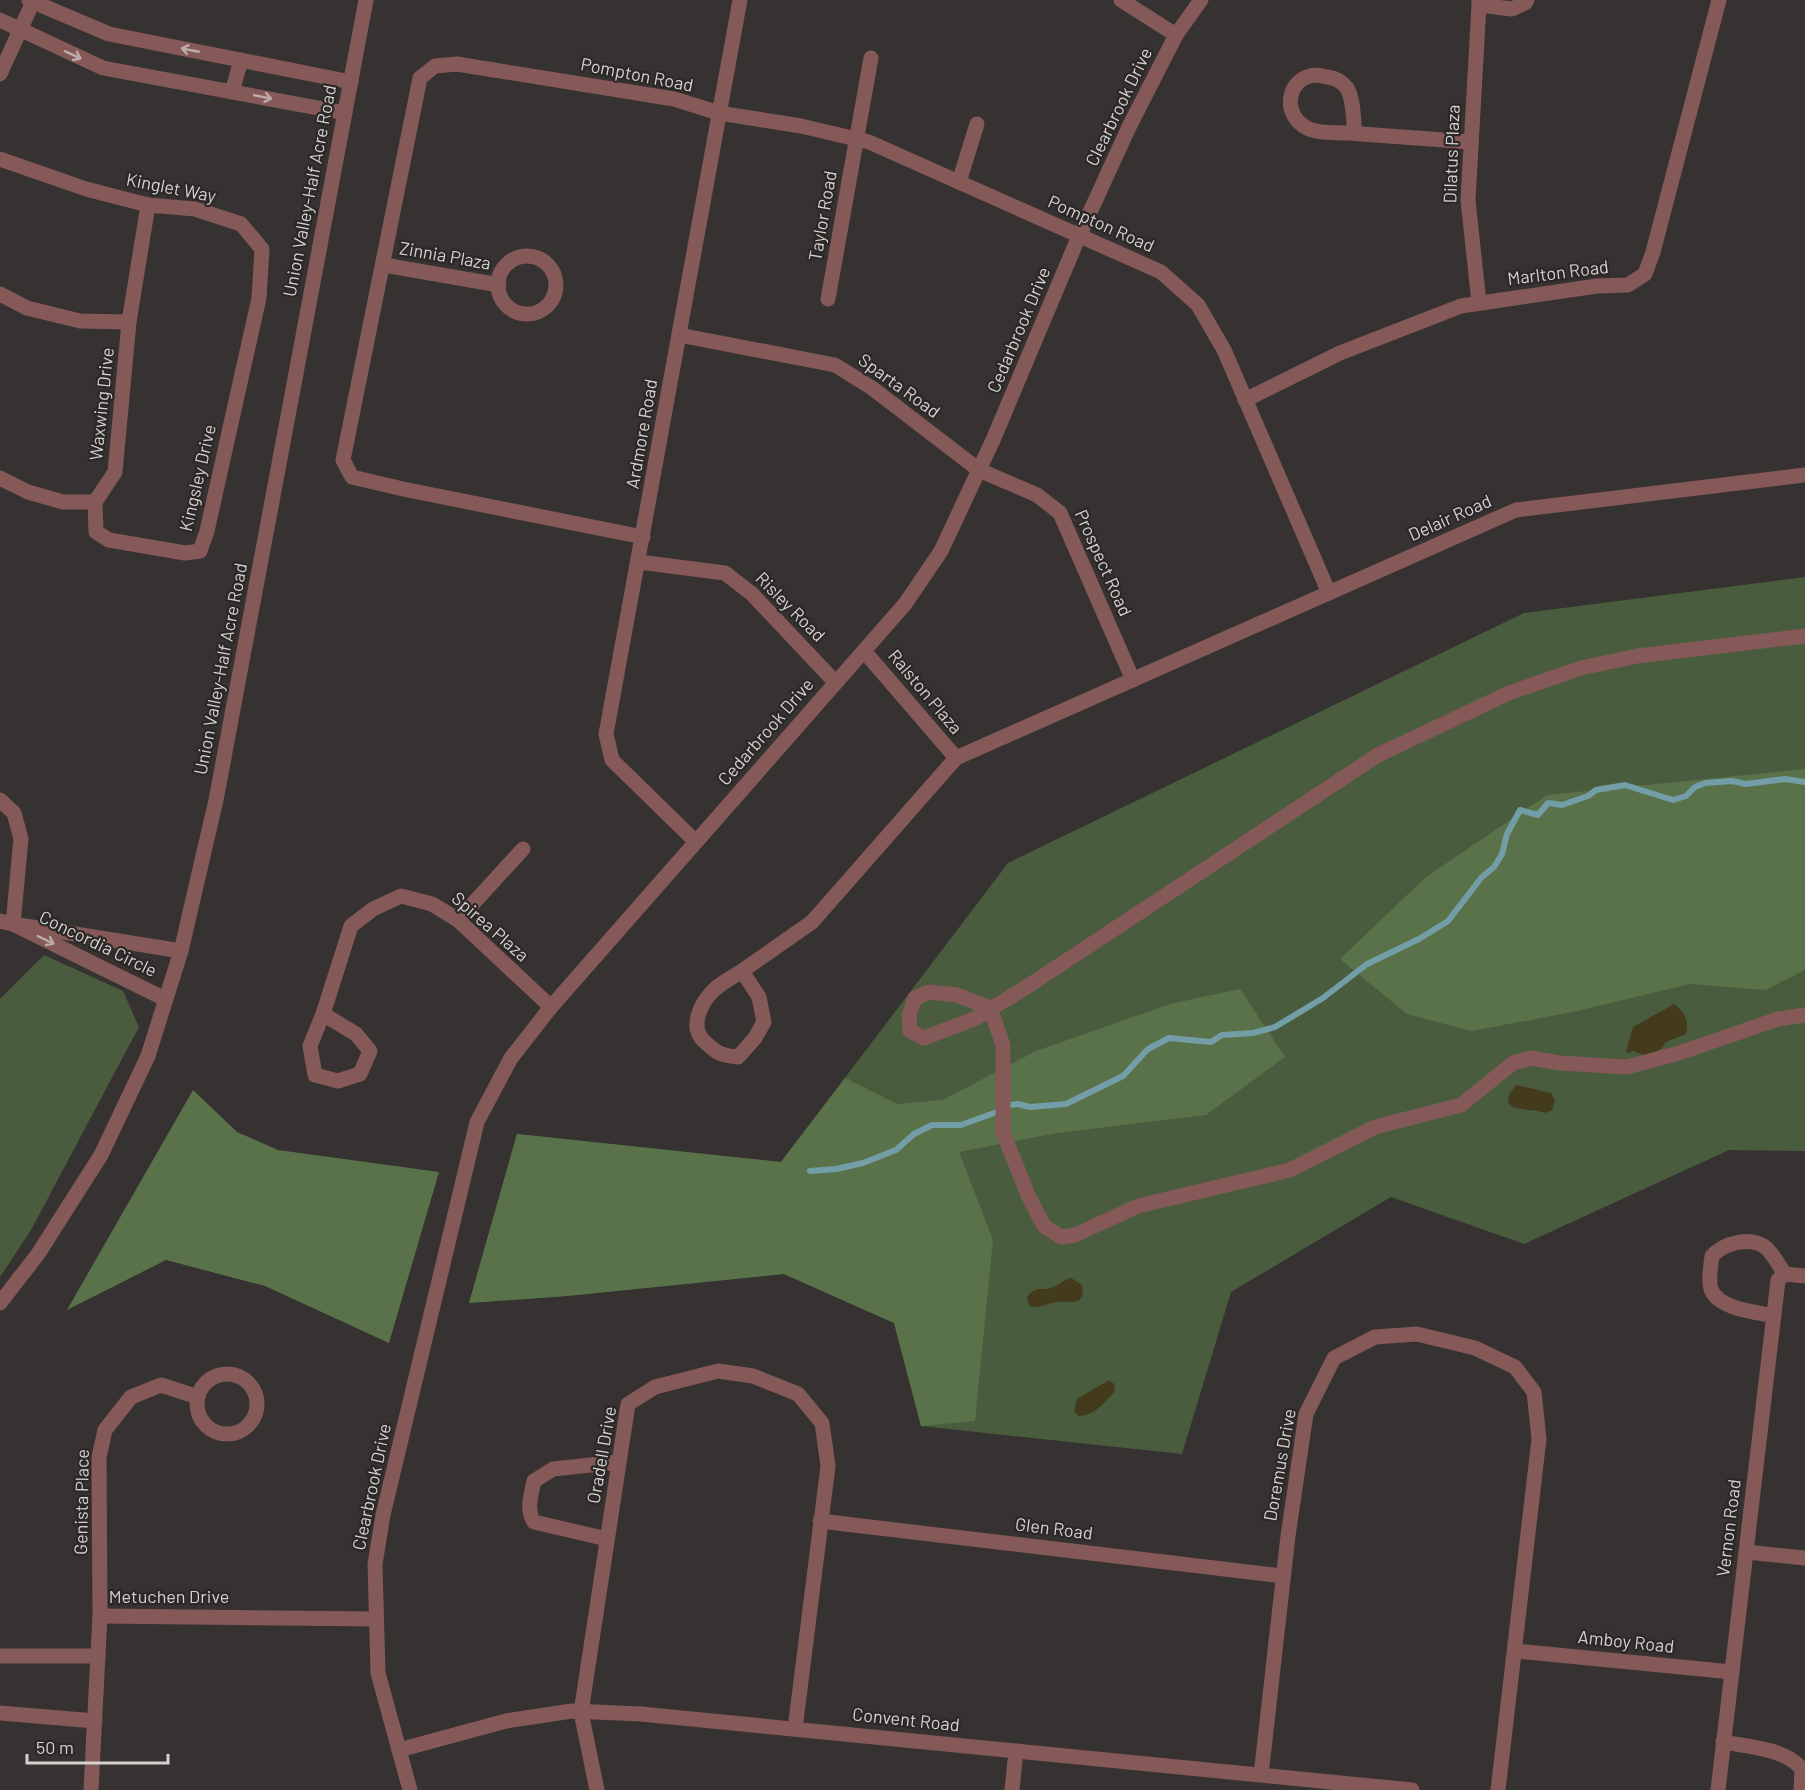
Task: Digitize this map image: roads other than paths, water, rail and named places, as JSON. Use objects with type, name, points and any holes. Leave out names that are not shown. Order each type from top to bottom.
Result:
[{"type":"street","name":"Union Valley-Half Acre Road","points":[[0,1303],[38,1254],[101,1155],[148,1056],[180,951],[216,800],[366,0]]},
{"type":"street","name":"Ardmore Road","points":[[695,841],[612,760],[606,734],[740,0]]},
{"type":"street","points":[[1121,0],[1176,36]]},
{"type":"street","name":"Clearbrook Drive","points":[[1079,236],[1129,127],[1176,36],[1201,0]]},
{"type":"street","points":[[1479,2],[1512,9],[1527,0]]},
{"type":"street","name":"Marlton Road","points":[[1245,400],[1340,353],[1461,306],[1598,286],[1628,285],[1645,274],[1653,252],[1719,0]]},
{"type":"street","points":[[0,74],[31,1],[109,34],[351,82]]},
{"type":"street","name":"Dilatus Plaza","points":[[1479,2],[1468,200],[1479,303]]},
{"type":"street","points":[[0,20],[103,68],[345,113]]},
{"type":"street","name":"Taylor Road","points":[[828,299],[871,58]]},
{"type":"street","points":[[232,92],[241,60]]},
{"type":"street","name":"Pompton Road","points":[[643,537],[352,477],[344,460],[384,266],[410,118],[420,78],[435,66],[457,64],[675,99],[719,113],[801,126],[869,142],[1161,273],[1198,305],[1224,350],[1329,593]]},
{"type":"street","points":[[1355,133],[1350,95],[1341,82],[1332,77],[1317,75],[1307,76],[1299,82],[1290,101],[1290,109],[1297,122],[1309,130],[1471,142]]},
{"type":"street","points":[[959,182],[977,124]]},
{"type":"street","name":"Kinglet Way","points":[[0,159],[86,189],[148,205],[195,209],[241,224],[262,249],[259,298],[247,350]]},
{"type":"street","name":"Waxwing Drive","points":[[95,502],[115,472],[129,322],[148,205]]},
{"type":"street","name":"Cedarbrook Drive","points":[[452,1229],[477,1122],[511,1058],[551,1007],[695,841],[905,604],[941,551],[979,470],[1079,236]]},
{"type":"street","name":"Zinnia Plaza","points":[[384,266],[499,285]]},
{"type":"street","points":[[0,294],[27,308],[80,321],[129,322]]},
{"type":"street","name":"Sparta Road","points":[[679,335],[836,365],[872,388],[979,470]]},
{"type":"street","name":"Kingsley Drive","points":[[95,502],[96,532],[109,540],[185,553],[200,551],[207,531],[247,350]]},
{"type":"street","name":"Prospect Road","points":[[979,470],[1037,495],[1060,513],[1133,680]]},
{"type":"street","name":"Delair Road","points":[[956,758],[1516,510],[1805,475]]},
{"type":"street","points":[[0,478],[28,492],[63,502],[95,502]]},
{"type":"street","name":"Risley Road","points":[[639,562],[724,573],[752,594],[835,682]]},
{"type":"street","points":[[1805,636],[1637,656],[1581,668],[1509,693],[1378,755],[1025,988],[990,1008],[976,1018],[924,1038],[910,1031],[909,1015],[915,998],[928,992],[957,995],[990,1008],[1003,1045],[1003,1132],[1028,1195],[1044,1226],[1061,1237],[1075,1235],[1138,1206],[1290,1170],[1375,1127],[1461,1105],[1513,1063],[1531,1058],[1560,1063],[1627,1068],[1680,1053],[1778,1019],[1805,1015]]},
{"type":"street","name":"Ralston Plaza","points":[[864,651],[956,758]]},
{"type":"street","points":[[742,971],[759,998],[764,1022],[755,1038],[738,1057],[720,1055],[701,1038],[696,1024],[699,1010],[714,990],[812,922],[956,758]]},
{"type":"street","points":[[0,800],[14,813],[21,839],[7,922]]},
{"type":"street","points":[[458,920],[523,849]]},
{"type":"street","name":"Spirea Plaza","points":[[323,1014],[356,1034],[370,1051],[360,1074],[338,1082],[315,1075],[310,1046],[323,1014],[351,926],[373,909],[401,897],[432,904],[458,920],[551,1007]]},
{"type":"street","name":"Concordia Circle","points":[[7,922],[180,951]]},
{"type":"street","name":"Concordia Circle","points":[[7,922],[165,999]]},
{"type":"street","name":"Clearbrook Drive","points":[[410,1790],[378,1673],[375,1564],[383,1515],[452,1229]]},
{"type":"street","points":[[1774,1316],[1731,1306],[1718,1298],[1710,1286],[1712,1256],[1722,1247],[1741,1242],[1753,1242],[1765,1247],[1785,1274],[1805,1276]]},
{"type":"street","name":"Vernon Road","points":[[1718,1790],[1778,1280],[1785,1274]]},
{"type":"street","name":"Doremus Drive","points":[[1261,1775],[1283,1576],[1306,1414],[1334,1358],[1375,1337],[1417,1334],[1475,1347],[1515,1367],[1534,1392],[1539,1439],[1498,1790]]},
{"type":"street","name":"Oradell Drive","points":[[581,1712],[628,1404],[655,1387],[718,1371],[753,1376],[798,1394],[822,1423],[828,1466],[795,1729]]},
{"type":"street","name":"Genista Place","points":[[100,1616],[99,1457],[105,1430],[131,1397],[162,1385],[198,1397]]},
{"type":"street","points":[[607,1539],[534,1522],[530,1515],[530,1499],[534,1481],[553,1469],[619,1462]]},
{"type":"street","name":"Glen Road","points":[[820,1521],[1283,1576]]},
{"type":"street","points":[[1746,1552],[1805,1558]]},
{"type":"street","name":"Metuchen Drive","points":[[91,1790],[100,1616],[376,1619]]},
{"type":"street","name":"Amboy Road","points":[[1516,1651],[1732,1672]]},
{"type":"street","points":[[0,1656],[98,1656]]},
{"type":"street","name":"Convent Road","points":[[399,1750],[506,1721],[573,1711],[641,1714],[1412,1790]]},
{"type":"street","points":[[581,1712],[597,1790]]},
{"type":"street","points":[[0,1713],[95,1721]]},
{"type":"street","points":[[1724,1742],[1765,1750],[1794,1759],[1802,1769],[1801,1790]]},
{"type":"street","points":[[1012,1790],[1016,1751]]},
{"type":"waterway","points":[[810,1171],[836,1169],[863,1163],[896,1150],[914,1134],[932,1125],[961,1125],[997,1112],[1003,1106],[1018,1104],[1030,1107],[1066,1104],[1123,1076],[1148,1049],[1169,1038],[1211,1042],[1222,1035],[1253,1033],[1275,1027],[1323,998],[1367,964],[1419,939],[1448,921],[1481,878],[1494,867],[1502,854],[1507,834],[1520,810],[1538,815],[1548,803],[1562,805],[1588,796],[1596,790],[1625,785],[1673,800],[1686,796],[1695,787],[1705,783],[1732,781],[1746,784],[1785,779],[1805,782]]}]
